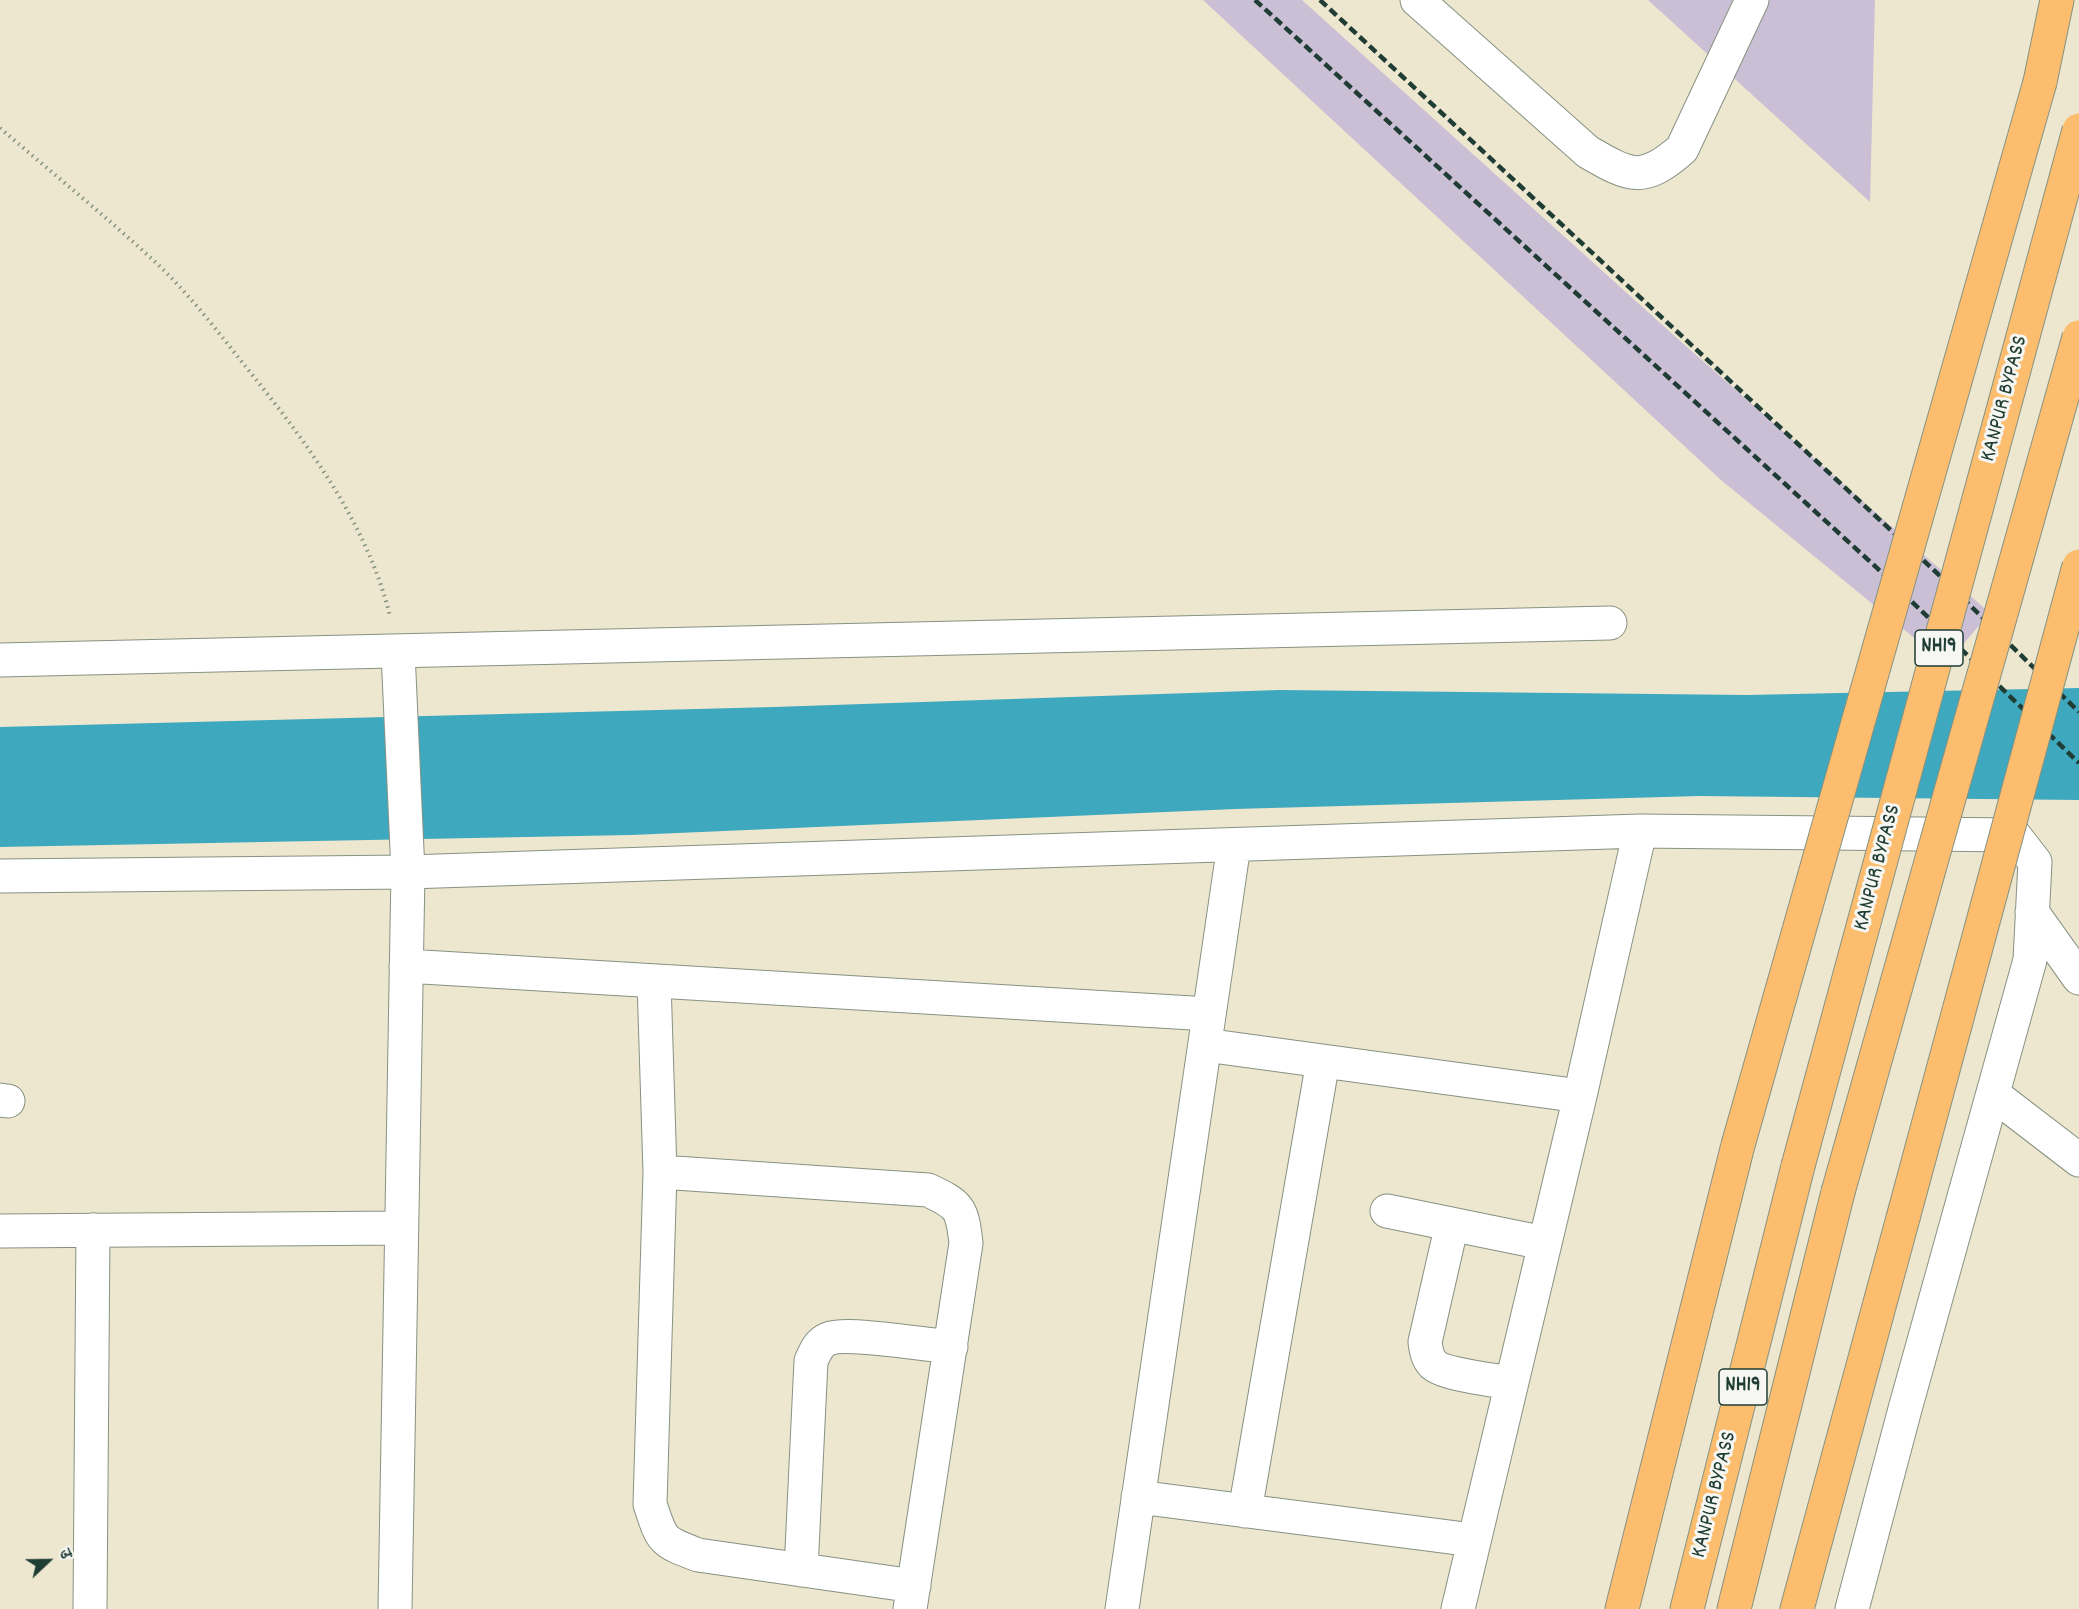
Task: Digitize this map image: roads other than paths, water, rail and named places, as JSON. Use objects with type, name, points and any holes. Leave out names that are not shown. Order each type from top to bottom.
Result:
[{"type":"main road","points":[[1622,1609],[1738,1145],[2040,82],[2058,0]]},
{"type":"main road","name":"KANPUR BYPASS","points":[[1687,1609],[1798,1166],[2079,130]]},
{"type":"main road","name":"KANPUR BYPASS","points":[[1734,1609],[1838,1192],[2079,337]]},
{"type":"main road","points":[[1797,1609],[2079,566]]},
{"type":"street","points":[[1417,0],[1588,152],[1618,170],[1642,174],[1662,166],[1682,149],[1752,0]]},
{"type":"street","points":[[0,660],[399,664],[1610,623]]},
{"type":"street","points":[[395,1609],[407,863],[399,664]]},
{"type":"street","points":[[0,876],[407,863],[1234,845],[1640,831],[2014,835],[2035,862],[2030,960],[1851,1609]]},
{"type":"street","points":[[1458,1609],[1580,1096],[1640,831]]},
{"type":"street","points":[[1122,1609],[1234,845]]},
{"type":"street","points":[[2032,912],[2079,978]]},
{"type":"street","points":[[406,966],[654,981],[1207,1030],[1323,1060],[1580,1096]]},
{"type":"street","points":[[654,981],[660,1172],[650,1504],[659,1532],[670,1545],[698,1555],[801,1570],[912,1598],[966,1243],[963,1216],[949,1200],[928,1190],[660,1172]]},
{"type":"street","points":[[1245,1511],[1323,1060]]},
{"type":"street","points":[[1993,1095],[2079,1160]]},
{"type":"street","points":[[1387,1211],[1544,1244]]},
{"type":"street","points":[[1452,1224],[1425,1342],[1427,1354],[1433,1364],[1446,1370],[1510,1383]]},
{"type":"street","points":[[0,1231],[401,1228]]},
{"type":"street","points":[[90,1609],[93,1230]]},
{"type":"street","points":[[801,1570],[811,1361],[817,1347],[827,1339],[844,1336],[951,1347]]},
{"type":"street","points":[[1138,1497],[1473,1540]]},
{"type":"water","points":[[2079,688],[2079,800],[1700,796],[1235,809],[631,835],[0,847],[0,727],[774,707],[1279,690],[1747,695]]},
{"type":"railway","points":[[1255,0],[1876,567],[2079,763]]},
{"type":"railway","points":[[1320,0],[1938,574],[2079,712]]}]
